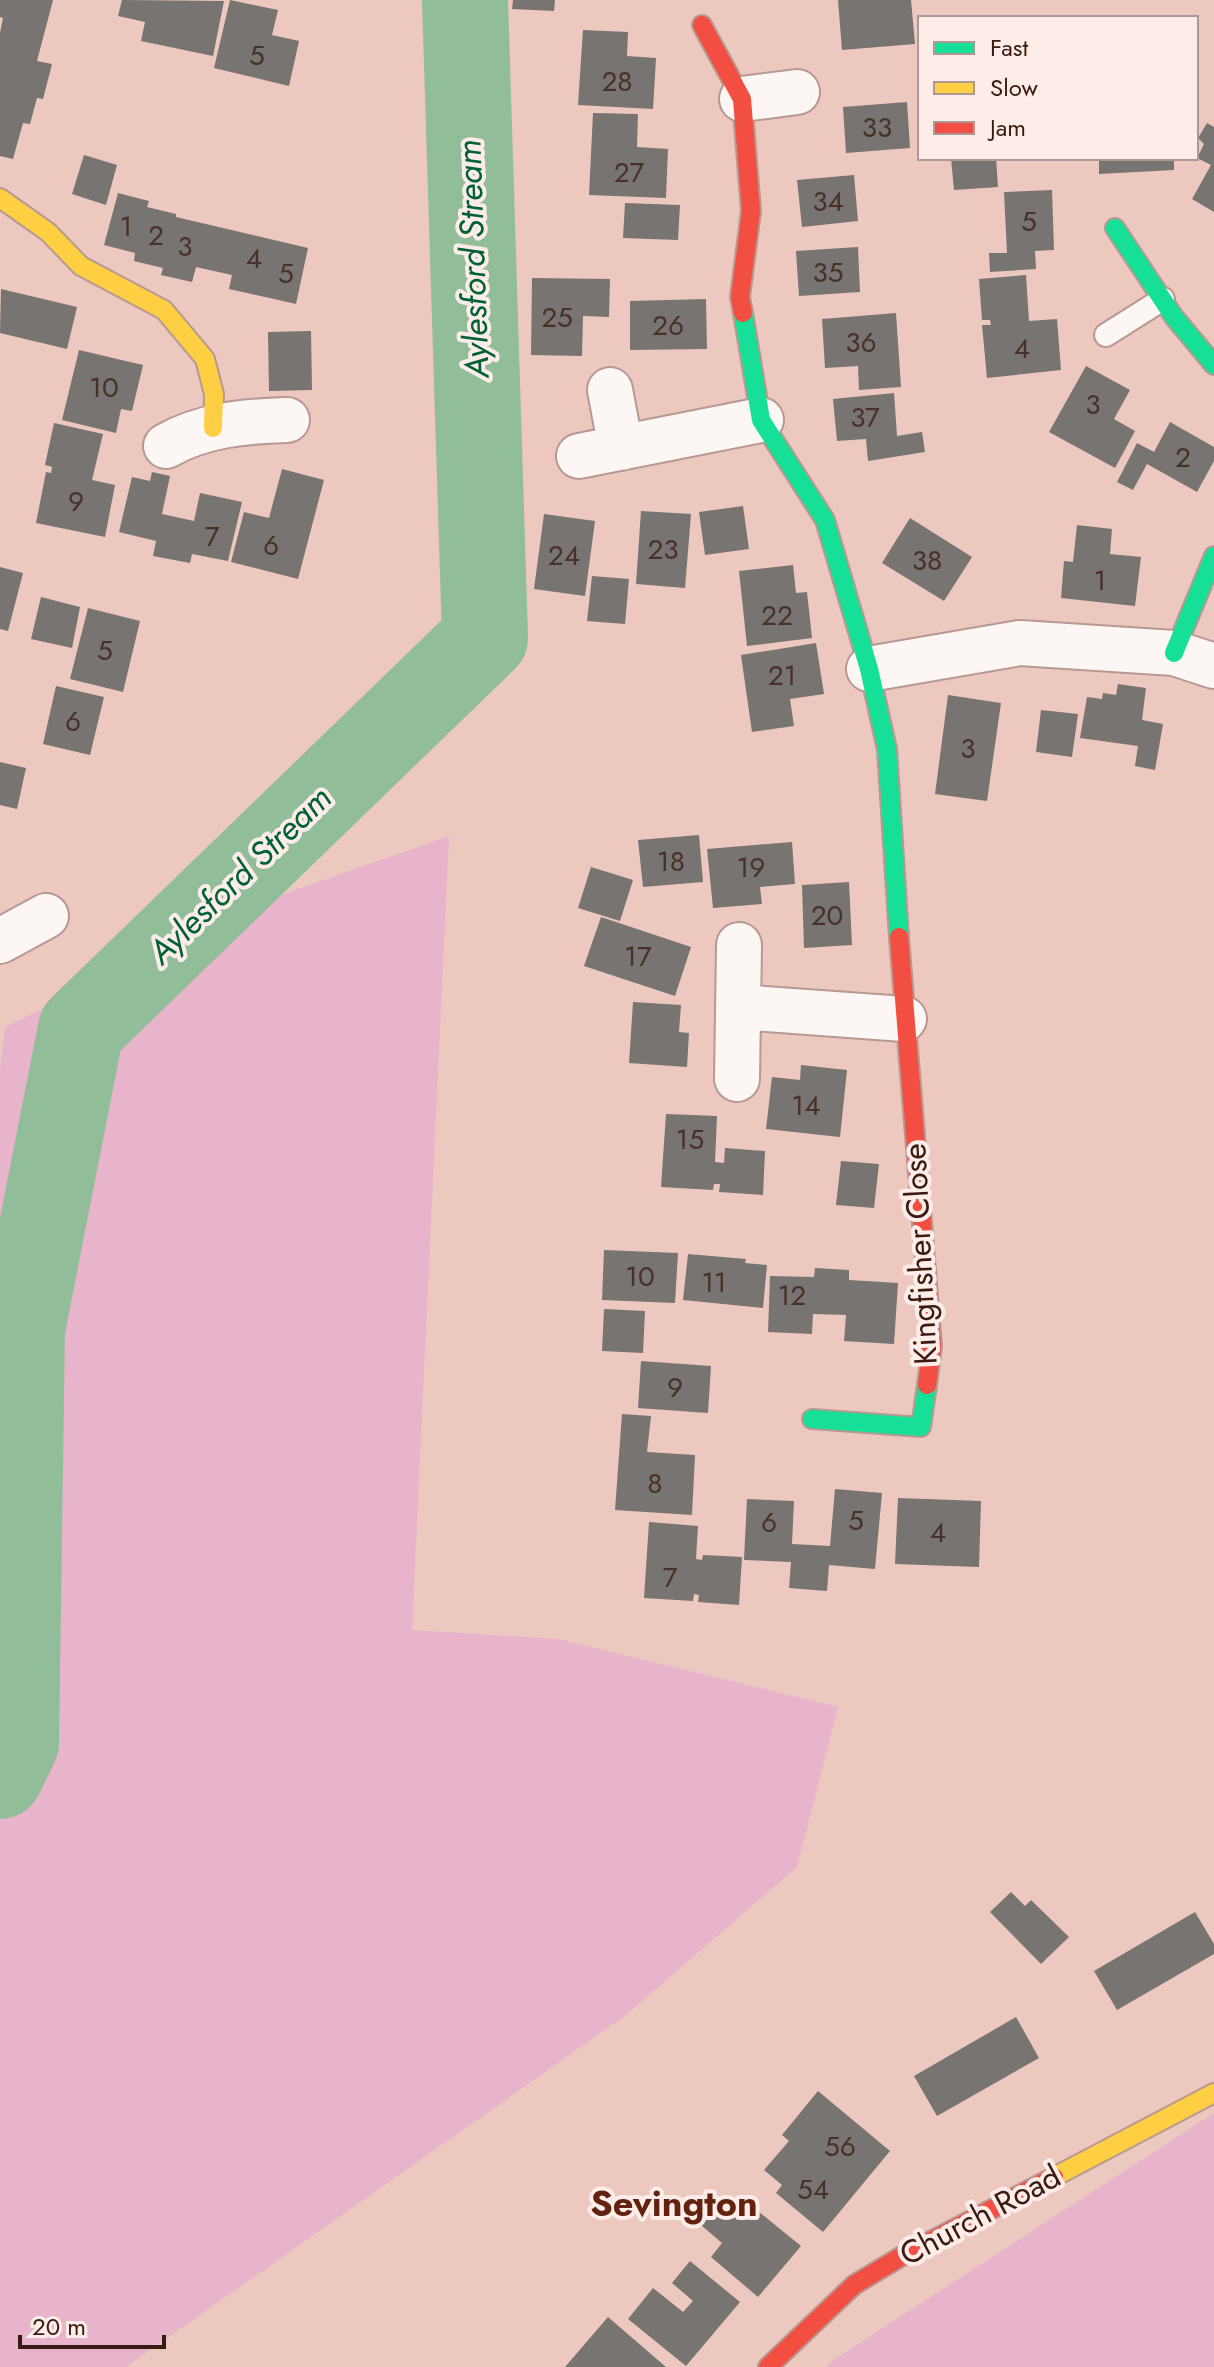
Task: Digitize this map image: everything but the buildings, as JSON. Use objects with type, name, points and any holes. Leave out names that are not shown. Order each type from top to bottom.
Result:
[{"type":"street","name":"Kingfisher Close","points":[[702,25],[742,99],[751,211],[740,297],[761,420],[825,520],[869,669],[887,749],[904,1019],[932,1346],[921,1427],[812,1419]]},
{"type":"street","points":[[742,99],[797,92]]},
{"type":"street","points":[[0,198],[48,232],[81,266],[164,310],[205,359],[214,394],[213,428]]},
{"type":"street","points":[[1115,228],[1174,317],[1214,365]]},
{"type":"street","points":[[610,390],[621,448]]},
{"type":"street","points":[[166,446],[178,439],[242,421],[287,420]]},
{"type":"street","points":[[579,456],[761,420]]},
{"type":"street","points":[[869,669],[1020,643],[1194,660],[1214,556]]},
{"type":"street","points":[[0,941],[46,916]]},
{"type":"street","points":[[737,1079],[739,945]]},
{"type":"street","points":[[738,1007],[904,1019]]},
{"type":"street","name":"Church Road","points":[[768,2367],[854,2285],[902,2256],[1214,2093]]},
{"type":"lane","points":[[1106,335],[1163,299]]},
{"type":"shaded area","points":[[449,836],[412,1630],[558,1639],[838,1707],[797,1867],[626,2015],[126,2367],[0,2367],[0,1792],[49,1724],[0,1631],[0,1069],[5,1027],[267,900]]},
{"type":"shaded area","points":[[1214,2113],[1214,2367],[826,2367],[832,2361]]},
{"type":"waterway","name":"Aylesford Stream","points":[[0,1776],[16,1743],[22,1329],[81,1029],[485,638],[465,0]]},
{"type":"traffic: fast","points":[[1115,228],[1174,317],[1214,365]]},
{"type":"traffic: fast","points":[[743,313],[761,420],[825,520],[869,669],[887,749],[899,937]]},
{"type":"traffic: fast","points":[[1174,653],[1214,556]]},
{"type":"traffic: fast","points":[[812,1419],[921,1427],[927,1385]]},
{"type":"traffic: slow","points":[[0,198],[48,232],[81,266],[164,310],[205,359],[214,394],[213,428]]},
{"type":"traffic: slow","points":[[1054,2177],[1214,2093]]},
{"type":"traffic: jam","points":[[702,25],[742,99],[751,211],[740,297],[743,313]]},
{"type":"traffic: jam","points":[[899,937],[932,1346],[927,1385]]},
{"type":"traffic: jam","points":[[768,2367],[854,2285],[902,2256],[1054,2177]]},
{"type":"district","name":"Sevington","points":[[674,2203]]}]
